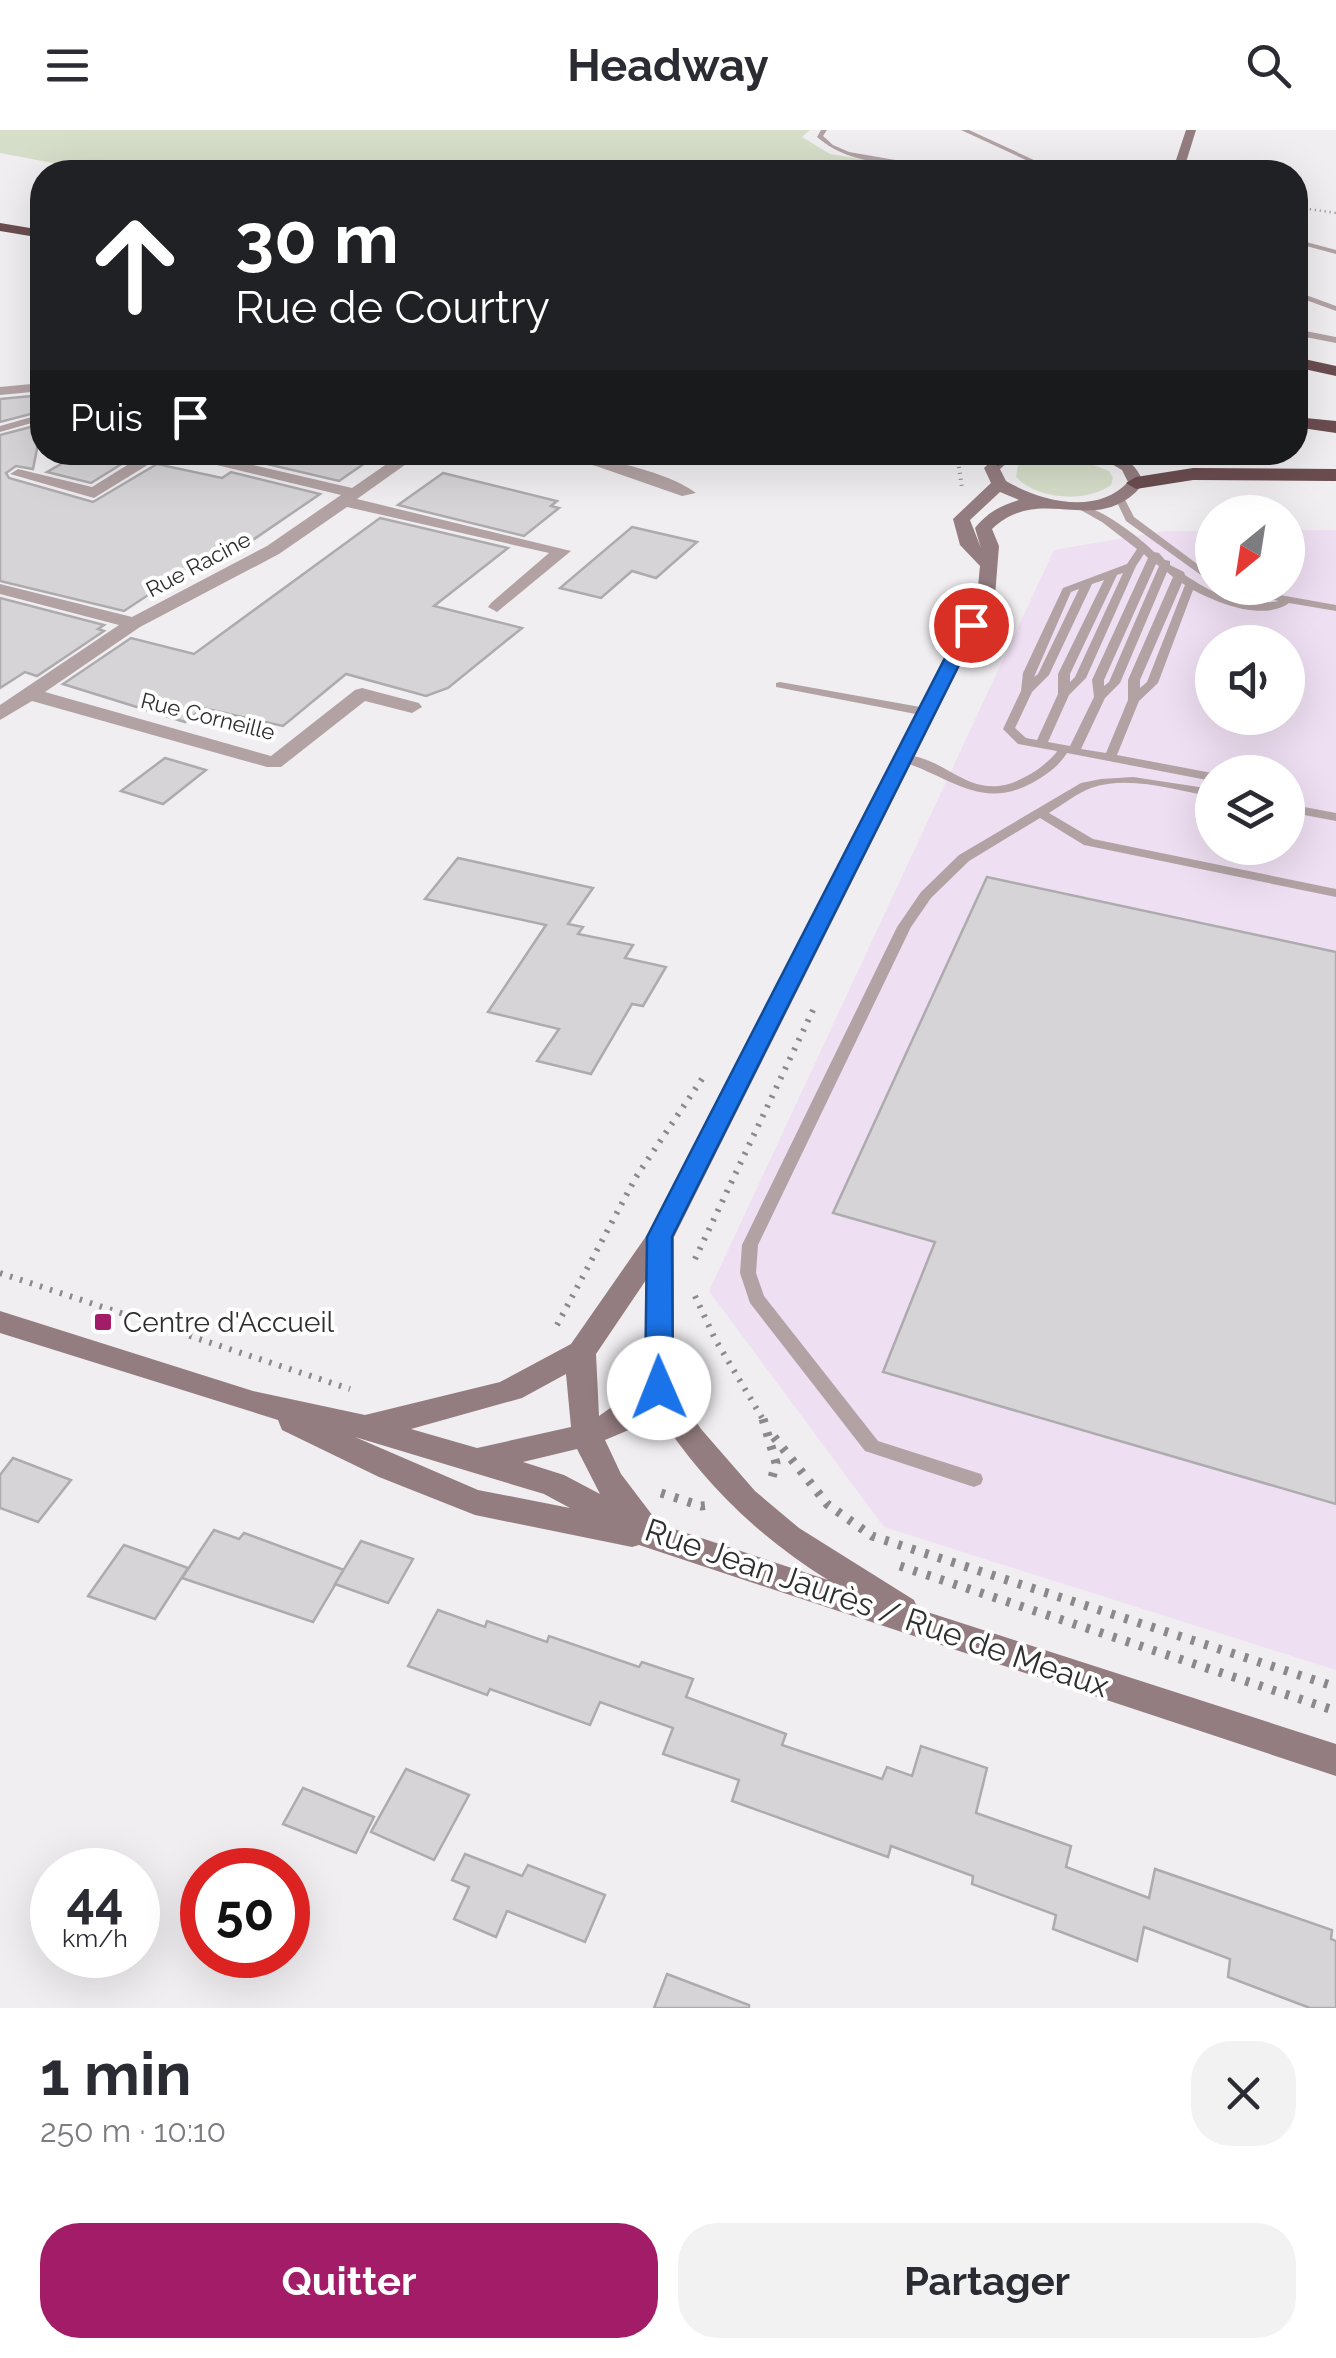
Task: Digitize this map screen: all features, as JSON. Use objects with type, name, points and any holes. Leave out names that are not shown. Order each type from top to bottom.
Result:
[{"type":"highway","points":[[0,218],[30,223]]},
{"type":"highway","points":[[0,227],[30,232]]},
{"type":"highway","points":[[1308,365],[1336,371]]},
{"type":"highway","points":[[1308,413],[1336,416]]},
{"type":"highway","points":[[1308,424],[1336,427]]},
{"type":"highway","points":[[1136,482],[1193,474],[1336,475]]},
{"type":"main road","points":[[1180,160],[1191,130]]},
{"type":"main road","points":[[995,465],[993,476],[999,484],[1034,501],[1080,506],[1120,498],[1136,482],[1125,465]]},
{"type":"main road","points":[[989,566],[970,545],[961,519],[999,484]]},
{"type":"main road","points":[[365,1427],[511,1390],[581,1352],[660,1237],[986,596],[990,546],[983,528],[991,517],[1034,501]]},
{"type":"main road","points":[[660,1237],[659,1388],[700,1451],[744,1500],[788,1538],[937,1633]]},
{"type":"main road","points":[[0,1322],[253,1402],[390,1468],[475,1502],[657,1539]]},
{"type":"main road","points":[[581,1352],[580,1403],[600,1472],[657,1539]]},
{"type":"main road","points":[[390,1468],[430,1469],[587,1435],[620,1420],[659,1388]]},
{"type":"main road","name":"Rue Jean Jaurès / Rue de Meaux","points":[[253,1402],[365,1427],[552,1484],[657,1539],[1336,1760]]},
{"type":"street","points":[[0,390],[30,389]]},
{"type":"street","points":[[18,474],[94,492],[139,465]]},
{"type":"street","points":[[224,465],[562,550],[496,607]]},
{"type":"street","name":"Rue Racine","points":[[0,714],[134,623],[273,550],[397,465]]},
{"type":"street","points":[[609,465],[688,493]]},
{"type":"street","points":[[0,589],[134,623]]},
{"type":"street","name":"Rue Corneille","points":[[30,694],[274,763],[362,694],[412,707]]},
{"type":"lane","points":[[824,130],[819,136],[827,146],[850,155],[883,160]]},
{"type":"lane","points":[[964,130],[1030,160]]},
{"type":"lane","points":[[1308,244],[1336,252]]},
{"type":"lane","points":[[1308,298],[1336,310]]},
{"type":"lane","points":[[1308,335],[1336,340]]},
{"type":"lane","points":[[0,429],[30,420]]},
{"type":"lane","points":[[1120,498],[1130,519],[1195,567]]},
{"type":"lane","points":[[1080,506],[1107,518],[1195,587]]},
{"type":"lane","points":[[1165,544],[1184,544]]},
{"type":"lane","points":[[1155,555],[1088,582],[1043,675],[1027,692],[1009,729],[1022,741],[1195,774]]},
{"type":"lane","points":[[904,758],[932,764],[965,787],[998,792],[1022,786],[1057,762],[1069,750],[1100,697],[1098,680],[1155,555]]},
{"type":"lane","points":[[1042,745],[1064,694],[1080,678],[1130,566]]},
{"type":"lane","points":[[1064,694],[1064,674],[1113,572]]},
{"type":"lane","points":[[1110,758],[1134,700],[1134,680],[1180,574]]},
{"type":"lane","points":[[1134,700],[1152,683],[1191,584]]},
{"type":"lane","points":[[1305,603],[1336,608]]},
{"type":"lane","points":[[1235,605],[1248,609],[1279,605]]},
{"type":"lane","points":[[780,685],[926,712]]},
{"type":"lane","points":[[974,1479],[872,1446],[756,1298],[748,1273],[750,1245],[904,927],[926,895],[964,858],[1085,786],[1134,778],[1195,791]]},
{"type":"lane","points":[[1305,811],[1336,817]]},
{"type":"lane","points":[[1042,814],[1088,842],[1336,892]]},
{"type":"path","points":[[1308,209],[1336,213]]},
{"type":"path","points":[[693,1266],[698,1248],[819,996]]},
{"type":"path","points":[[555,1328],[636,1177],[717,1058]]},
{"type":"path","points":[[0,1273],[358,1392]]},
{"type":"path","points":[[693,1282],[705,1324],[773,1435],[827,1504],[872,1536],[1336,1687]]},
{"type":"path","points":[[600,1472],[702,1506],[744,1500],[765,1489],[776,1473],[773,1435]]},
{"type":"path","points":[[890,1562],[1336,1711]]},
{"type":"shaded area","points":[[1305,530],[1336,530],[1336,1670],[884,1527],[709,1291],[1054,550],[1165,531],[1195,531],[1195,605],[1305,605]]},
{"type":"green space","points":[[0,130],[810,130],[802,137],[830,154],[867,160],[37,160],[0,153]]},
{"type":"green space","points":[[1018,465],[1093,465],[1109,471],[1113,478],[1111,485],[1101,491],[1062,496],[1037,490],[1016,477]]},
{"type":"building","points":[[30,396],[30,414],[0,422],[0,399]]},
{"type":"building","points":[[30,427],[33,469],[16,466],[6,473],[9,478],[93,502],[155,465],[222,478],[231,472],[320,494],[241,548],[225,544],[124,611],[0,581],[0,435]]},
{"type":"building","points":[[59,465],[120,465],[91,483],[47,472]]},
{"type":"building","points":[[271,465],[362,465],[339,481]]},
{"type":"building","points":[[443,473],[557,501],[551,506],[559,508],[524,536],[398,505]]},
{"type":"building","points":[[380,518],[508,548],[434,606],[522,628],[448,688],[426,696],[346,674],[283,726],[203,708],[185,722],[63,684],[131,638],[194,654]]},
{"type":"building","points":[[632,527],[697,542],[656,578],[632,571],[601,598],[560,588]]},
{"type":"building","points":[[0,598],[104,625],[98,629],[104,631],[37,676],[25,672],[0,688]]},
{"type":"building","points":[[165,758],[206,770],[163,804],[121,791]]},
{"type":"building","points":[[458,858],[593,888],[568,924],[583,927],[578,934],[633,945],[625,958],[666,967],[643,1006],[632,1004],[591,1074],[537,1061],[559,1029],[488,1012],[546,925],[425,899]]},
{"type":"building","points":[[987,877],[1336,952],[1336,1504],[883,1372],[935,1242],[833,1213]]},
{"type":"building","points":[[13,1458],[71,1480],[38,1522],[0,1508],[0,1475]]},
{"type":"building","points":[[214,1530],[239,1539],[244,1533],[344,1570],[313,1622],[182,1578]]},
{"type":"building","points":[[361,1541],[413,1559],[388,1603],[335,1584]]},
{"type":"building","points":[[124,1545],[188,1568],[155,1619],[88,1596]]},
{"type":"building","points":[[438,1610],[485,1627],[487,1621],[547,1642],[549,1636],[639,1667],[642,1662],[693,1679],[686,1697],[786,1734],[782,1745],[882,1779],[887,1767],[912,1776],[921,1746],[987,1768],[976,1813],[1071,1846],[1066,1867],[1149,1898],[1155,1869],[1332,1930],[1331,1939],[1336,1941],[1336,2008],[1310,2008],[1228,1977],[1230,1959],[1144,1927],[1137,1961],[1053,1929],[1056,1915],[972,1884],[973,1876],[891,1846],[888,1857],[732,1801],[739,1780],[663,1754],[673,1728],[600,1702],[590,1725],[490,1689],[487,1695],[408,1666]]},
{"type":"building","points":[[406,1769],[469,1795],[434,1860],[371,1832]]},
{"type":"building","points":[[303,1788],[374,1817],[356,1853],[283,1824]]},
{"type":"building","points":[[465,1854],[522,1876],[528,1865],[605,1895],[585,1942],[507,1911],[496,1937],[454,1919],[469,1887],[452,1880]]},
{"type":"building","points":[[667,1974],[749,2005],[749,2008],[654,2008]]},
{"type":"place","name":"Centre d'Accueil","points":[[103,1322]]},
{"type":"route","points":[[659,1388],[660,1237],[971,625]]}]
